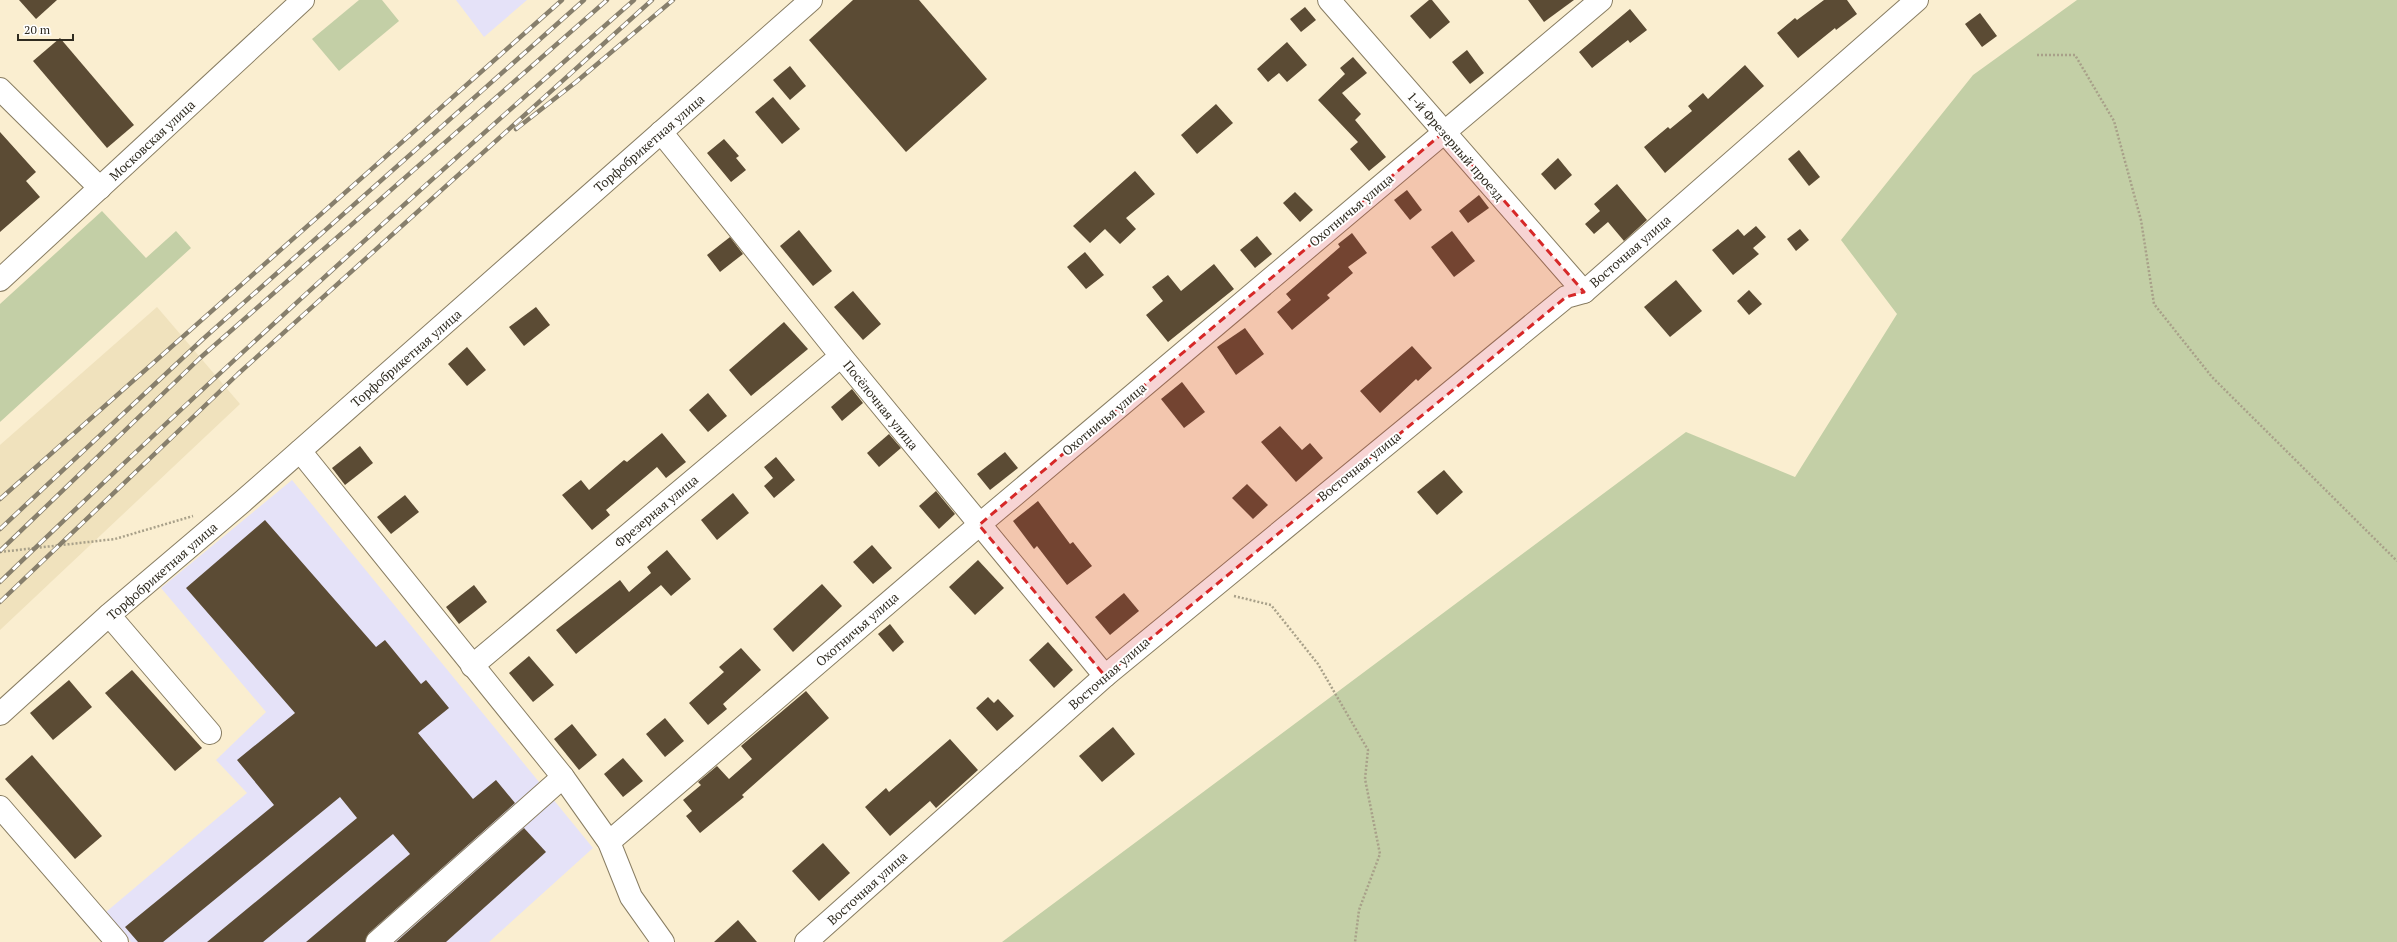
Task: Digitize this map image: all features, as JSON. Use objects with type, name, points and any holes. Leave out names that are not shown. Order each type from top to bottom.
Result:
[{"type":"street","name":"Московская улица","points":[[0,280],[303,0]]},
{"type":"street","name":"Торфобрикетная улица","points":[[0,714],[109,615],[300,451],[811,0]]},
{"type":"street","name":"1-й Фрезерный проезд","points":[[1329,0],[1584,292]]},
{"type":"street","name":"Охотничья улица","points":[[609,842],[979,525],[1601,0]]},
{"type":"street","name":"Восточная улица","points":[[806,942],[1105,676],[1566,297],[1584,292],[1917,0]]},
{"type":"street","points":[[0,89],[100,188]]},
{"type":"street","name":"Посёлочная улица","points":[[661,132],[841,356],[1105,676]]},
{"type":"street","name":"Фрезерная улица","points":[[472,666],[841,356]]},
{"type":"street","points":[[300,451],[563,777],[609,842],[631,897],[663,942]]},
{"type":"street","points":[[109,615],[210,733]]},
{"type":"street","points":[[377,942],[563,777]]},
{"type":"street","points":[[0,807],[117,942]]},
{"type":"path","points":[[2037,55],[2075,55],[2114,121],[2141,220],[2154,304],[2212,377],[2397,561]]},
{"type":"path","points":[[0,552],[115,539],[197,515]]},
{"type":"path","points":[[1209,589],[1271,605],[1318,664],[1368,750],[1365,779],[1380,854],[1359,910],[1355,942]]},
{"type":"highlighted area","points":[[1444,132],[1584,292],[1566,297],[1105,676],[979,525]]},
{"type":"shaded area","points":[[456,0],[527,0],[484,37]]},
{"type":"shaded area","points":[[157,307],[240,404],[0,630],[0,445]]},
{"type":"shaded area","points":[[292,480],[593,848],[489,942],[131,942],[106,912],[247,793],[216,760],[266,712],[161,588]]},
{"type":"green space","points":[[359,0],[382,0],[399,21],[339,71],[312,39]]},
{"type":"green space","points":[[2077,0],[2397,0],[2397,942],[1002,942],[1686,432],[1795,477],[1897,314],[1841,240],[1973,75]]},
{"type":"green space","points":[[102,211],[146,258],[176,231],[191,248],[0,422],[0,304]]},
{"type":"building","points":[[19,0],[57,0],[36,19]]},
{"type":"building","points":[[853,0],[919,0],[987,79],[906,152],[809,40]]},
{"type":"building","points":[[1429,0],[1432,0],[1450,22],[1430,39],[1410,16]]},
{"type":"building","points":[[1528,0],[1574,0],[1544,22]]},
{"type":"building","points":[[1824,0],[1847,0],[1857,14],[1836,30],[1835,28],[1798,58],[1777,33],[1795,18],[1797,20]]},
{"type":"building","points":[[1305,7],[1316,20],[1301,32],[1290,19]]},
{"type":"building","points":[[1630,9],[1647,30],[1630,43],[1628,40],[1592,68],[1579,52]]},
{"type":"building","points":[[1980,13],[1997,36],[1982,47],[1965,24]]},
{"type":"building","points":[[60,38],[134,125],[107,148],[33,61]]},
{"type":"building","points":[[1287,42],[1307,65],[1287,82],[1279,73],[1268,82],[1257,69]]},
{"type":"building","points":[[1467,50],[1484,73],[1470,84],[1452,62]]},
{"type":"building","points":[[1353,57],[1367,73],[1342,93],[1361,114],[1355,120],[1386,157],[1369,171],[1350,149],[1358,142],[1318,100],[1345,74],[1340,68]]},
{"type":"building","points":[[1745,65],[1764,86],[1665,173],[1644,147],[1668,127],[1670,129],[1692,111],[1688,106],[1703,93],[1708,99]]},
{"type":"building","points":[[790,66],[806,86],[790,100],[773,80]]},
{"type":"building","points":[[773,97],[800,129],[782,144],[755,112]]},
{"type":"building","points":[[1216,104],[1233,123],[1197,154],[1181,135]]},
{"type":"building","points":[[0,132],[36,172],[26,181],[40,197],[0,232]]},
{"type":"building","points":[[724,139],[739,156],[736,158],[746,170],[731,182],[707,153]]},
{"type":"building","points":[[1799,150],[1820,177],[1809,186],[1788,159]]},
{"type":"building","points":[[1558,158],[1572,175],[1555,190],[1541,174]]},
{"type":"building","points":[[1135,171],[1155,194],[1126,218],[1136,229],[1120,244],[1105,229],[1090,243],[1073,226]]},
{"type":"building","points":[[1617,184],[1647,220],[1624,241],[1608,222],[1594,234],[1585,224],[1600,211],[1594,204]]},
{"type":"building","points":[[1407,190],[1422,210],[1410,220],[1394,200]]},
{"type":"building","points":[[1295,192],[1313,210],[1300,222],[1283,203]]},
{"type":"building","points":[[1479,195],[1489,208],[1468,223],[1459,211]]},
{"type":"building","points":[[1756,226],[1766,237],[1753,248],[1759,254],[1733,275],[1712,250],[1738,229],[1744,236]]},
{"type":"building","points":[[1800,229],[1809,240],[1796,251],[1787,239]]},
{"type":"building","points":[[799,230],[832,271],[813,286],[780,246]]},
{"type":"building","points":[[1452,231],[1475,261],[1454,277],[1431,247]]},
{"type":"building","points":[[1352,233],[1367,253],[1348,267],[1353,273],[1327,295],[1330,298],[1292,330],[1277,312],[1291,300],[1286,294],[1340,247],[1338,244]]},
{"type":"building","points":[[1257,236],[1272,254],[1255,268],[1240,250]]},
{"type":"building","points":[[730,237],[743,254],[720,272],[707,255]]},
{"type":"building","points":[[1085,252],[1104,275],[1086,289],[1067,267]]},
{"type":"building","points":[[1214,264],[1234,289],[1168,342],[1146,315],[1163,301],[1152,287],[1168,275],[1181,291]]},
{"type":"building","points":[[1676,280],[1702,311],[1670,337],[1644,307]]},
{"type":"building","points":[[1749,290],[1762,304],[1749,315],[1737,301]]},
{"type":"building","points":[[853,291],[881,324],[863,340],[834,307]]},
{"type":"building","points":[[536,307],[550,325],[524,346],[509,327]]},
{"type":"building","points":[[784,322],[808,349],[751,396],[729,370]]},
{"type":"building","points":[[1245,328],[1264,354],[1236,375],[1217,347]]},
{"type":"building","points":[[1412,346],[1432,368],[1418,381],[1416,379],[1380,413],[1360,391]]},
{"type":"building","points":[[467,347],[486,370],[467,386],[448,364]]},
{"type":"building","points":[[1182,382],[1205,412],[1184,428],[1161,399]]},
{"type":"building","points":[[852,389],[863,403],[842,421],[831,407]]},
{"type":"building","points":[[708,393],[727,416],[708,432],[689,410]]},
{"type":"building","points":[[1280,426],[1302,450],[1310,443],[1323,458],[1296,482],[1261,442]]},
{"type":"building","points":[[662,433],[686,462],[666,478],[657,467],[606,510],[610,515],[592,530],[562,495],[581,480],[589,490],[624,460],[627,462]]},
{"type":"building","points":[[889,434],[901,448],[879,467],[867,453]]},
{"type":"building","points":[[360,446],[373,463],[345,485],[332,468]]},
{"type":"building","points":[[1005,452],[1018,468],[990,490],[977,474]]},
{"type":"building","points":[[776,457],[795,480],[774,498],[764,486],[773,478],[764,467]]},
{"type":"building","points":[[1444,470],[1463,492],[1437,515],[1417,492]]},
{"type":"building","points":[[1247,484],[1268,505],[1253,519],[1232,498]]},
{"type":"building","points":[[936,491],[955,514],[939,529],[919,506]]},
{"type":"building","points":[[733,493],[749,513],[717,540],[701,520]]},
{"type":"building","points":[[405,495],[419,512],[391,534],[377,517]]},
{"type":"building","points":[[1038,501],[1070,544],[1073,542],[1092,566],[1067,585],[1037,546],[1034,549],[1013,521]]},
{"type":"building","points":[[265,520],[376,647],[385,640],[421,684],[426,680],[449,708],[418,733],[473,799],[496,780],[515,803],[369,933],[365,942],[306,942],[410,854],[393,834],[263,942],[207,942],[357,818],[340,797],[163,942],[138,942],[125,927],[274,805],[237,760],[295,713],[186,588]]},
{"type":"building","points":[[872,545],[892,568],[873,584],[853,562]]},
{"type":"building","points":[[667,550],[691,579],[671,596],[661,585],[576,654],[556,630],[620,580],[629,592],[651,573],[647,567]]},
{"type":"building","points":[[978,560],[1004,588],[975,615],[949,587]]},
{"type":"building","points":[[822,584],[842,606],[793,652],[773,629]]},
{"type":"building","points":[[474,585],[487,602],[459,624],[446,607]]},
{"type":"building","points":[[1124,593],[1139,611],[1110,635],[1095,617]]},
{"type":"building","points":[[890,624],[904,642],[893,652],[878,634]]},
{"type":"building","points":[[1048,642],[1073,670],[1054,688],[1029,660]]},
{"type":"building","points":[[741,648],[761,670],[723,704],[727,709],[708,725],[689,703],[724,672],[719,667]]},
{"type":"building","points":[[529,656],[554,685],[533,702],[509,673]]},
{"type":"building","points":[[132,670],[202,748],[175,771],[105,693]]},
{"type":"building","points":[[69,680],[92,707],[53,740],[30,713]]},
{"type":"building","points":[[806,691],[829,718],[742,795],[744,797],[700,833],[686,816],[692,811],[683,800],[701,785],[698,782],[717,766],[729,779],[752,759],[741,746]]},
{"type":"building","points":[[988,697],[994,703],[998,699],[1014,716],[997,731],[976,708]]},
{"type":"building","points":[[665,718],[684,741],[665,757],[646,734]]},
{"type":"building","points":[[572,724],[597,755],[579,770],[554,739]]},
{"type":"building","points":[[1113,727],[1135,754],[1102,782],[1079,756]]},
{"type":"building","points":[[950,739],[978,770],[936,808],[930,801],[890,836],[865,807],[886,788],[889,792]]},
{"type":"building","points":[[32,755],[102,836],[75,859],[5,779]]},
{"type":"building","points":[[623,758],[643,781],[623,797],[604,774]]},
{"type":"building","points":[[524,828],[546,852],[446,942],[396,942]]},
{"type":"building","points":[[823,843],[850,873],[819,901],[792,871]]},
{"type":"building","points":[[738,920],[757,942],[714,942]]},
{"type":"railway","points":[[0,499],[562,0]]},
{"type":"railway","points":[[0,529],[203,339],[584,0]]},
{"type":"railway","points":[[0,551],[200,358],[607,0]]},
{"type":"railway","points":[[0,582],[156,433],[313,287],[634,0]]},
{"type":"railway","points":[[0,602],[238,374],[652,0]]},
{"type":"railway","points":[[516,129],[576,82],[673,0]]}]
